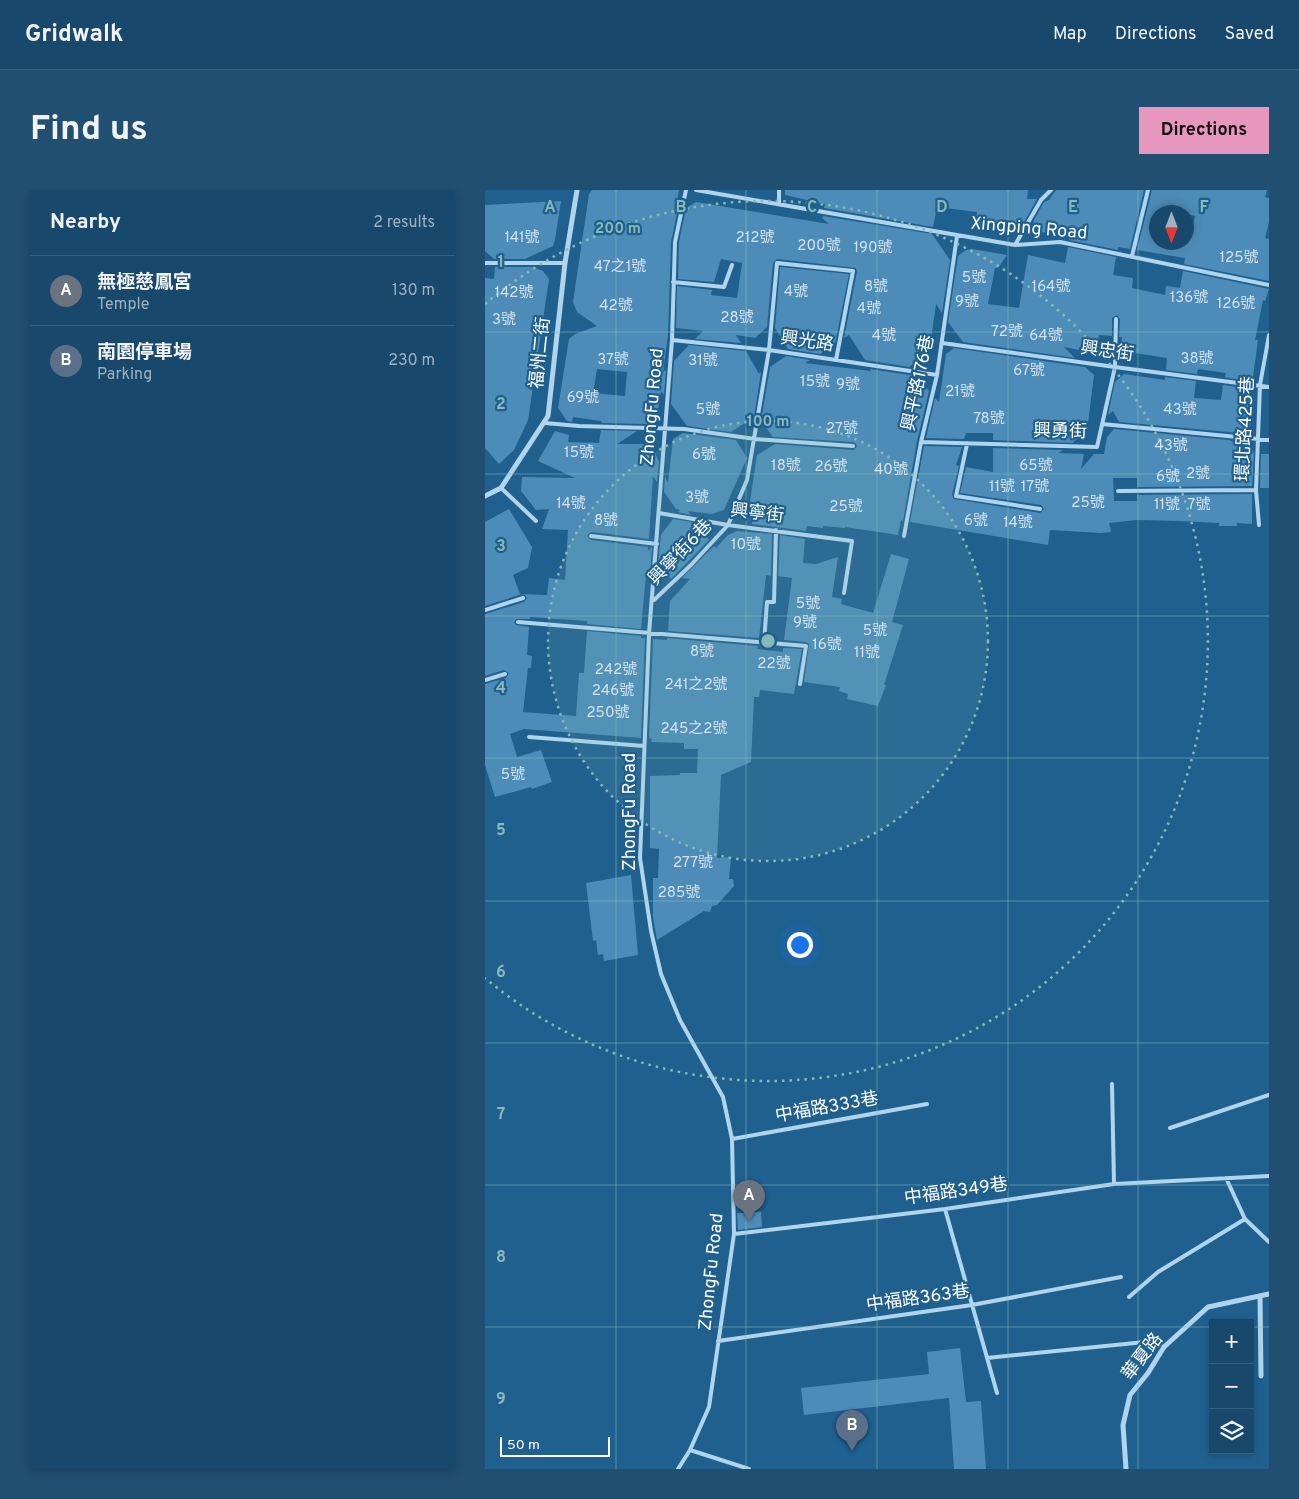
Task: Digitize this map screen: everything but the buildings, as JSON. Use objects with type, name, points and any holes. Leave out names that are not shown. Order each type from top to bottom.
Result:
[{"type":"street","name":"福州二街","points":[[485,496],[501,488],[548,416],[565,263],[577,190]]},
{"type":"street","name":"華夏路","points":[[1126,1469],[1123,1425],[1130,1396],[1164,1347],[1208,1307],[1269,1294]]},
{"type":"street","points":[[1260,1296],[1261,1376]]},
{"type":"lane","name":"ZhongFu Road","points":[[678,1469],[709,1408],[733,1234],[732,1139],[723,1097],[680,1020],[661,974],[651,931],[640,858],[649,634],[672,340],[675,242],[687,190]]},
{"type":"lane","name":"Xingping Road","points":[[696,190],[1015,245],[1060,242],[1269,285]]},
{"type":"lane","points":[[779,190],[779,204]]},
{"type":"lane","points":[[1015,245],[1041,200],[1051,190]]},
{"type":"lane","points":[[1132,256],[1148,190]]},
{"type":"lane","name":"興平路176巷","points":[[904,536],[921,442],[937,375],[957,236]]},
{"type":"lane","name":"興寧街6巷","points":[[653,600],[691,565],[727,525],[747,480],[769,350],[777,262],[853,271],[836,360]]},
{"type":"lane","points":[[485,263],[565,263]]},
{"type":"lane","points":[[673,282],[724,287],[732,265]]},
{"type":"lane","points":[[1102,424],[1115,367],[1116,319]]},
{"type":"lane","name":"環北路425巷","points":[[1259,524],[1256,490],[1260,386],[1269,335]]},
{"type":"lane","name":"興光路","points":[[672,340],[769,350],[937,375]]},
{"type":"lane","name":"興忠街","points":[[942,342],[1269,387]]},
{"type":"lane","points":[[545,422],[579,426],[684,429],[755,439],[853,446]]},
{"type":"lane","name":"興勇街","points":[[921,442],[1097,447],[1102,424],[1269,440]]},
{"type":"lane","points":[[967,444],[956,496],[1040,509]]},
{"type":"lane","points":[[501,488],[536,521]]},
{"type":"lane","points":[[1118,491],[1256,490]]},
{"type":"lane","name":"興寧街","points":[[659,513],[727,525],[852,541],[844,593]]},
{"type":"lane","points":[[764,643],[767,602],[774,602],[776,530]]},
{"type":"lane","points":[[591,536],[657,544]]},
{"type":"lane","points":[[485,610],[523,598]]},
{"type":"lane","points":[[518,622],[806,646],[800,684]]},
{"type":"lane","points":[[485,680],[505,674]]},
{"type":"lane","points":[[529,736],[644,746]]},
{"type":"lane","points":[[1112,1084],[1114,1184]]},
{"type":"lane","points":[[1170,1128],[1269,1095]]},
{"type":"lane","name":"中福路333巷","points":[[732,1139],[927,1104]]},
{"type":"lane","name":"中福路349巷","points":[[733,1234],[945,1209],[1114,1184],[1269,1176]]},
{"type":"lane","points":[[1226,1178],[1245,1219],[1269,1242]]},
{"type":"lane","points":[[945,1209],[997,1392]]},
{"type":"lane","points":[[1129,1297],[1158,1272],[1245,1219]]},
{"type":"lane","name":"中福路363巷","points":[[718,1341],[972,1305],[1121,1277]]},
{"type":"lane","points":[[987,1358],[1145,1342],[1164,1347]]},
{"type":"lane","points":[[689,1450],[749,1469]]},
{"type":"place","name":"無極慈鳳宮","points":[[749,1221]]},
{"type":"place","name":"南園停車場","points":[[852,1451]]}]
